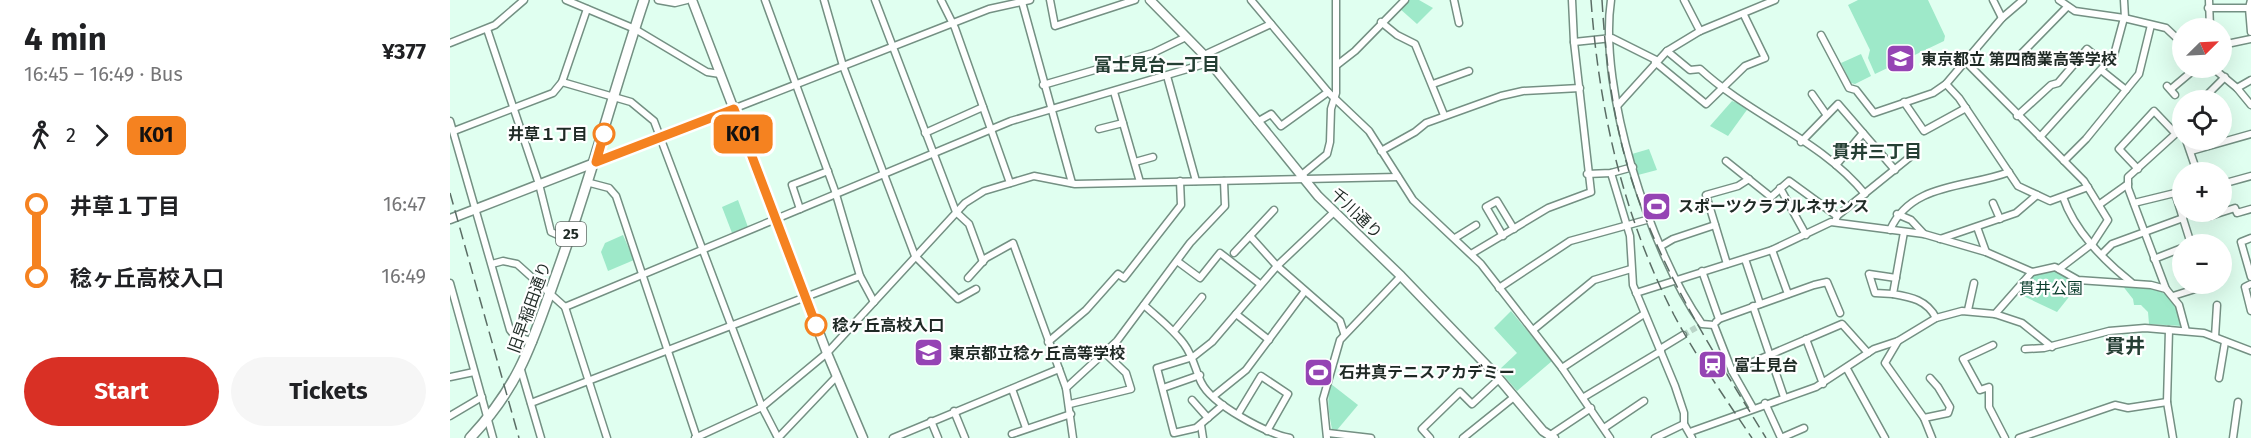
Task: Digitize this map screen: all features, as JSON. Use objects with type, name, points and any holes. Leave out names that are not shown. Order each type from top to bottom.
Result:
[{"type":"main road","name":"旧早稲田通り","points":[[470,438],[488,419],[521,370],[534,343],[590,183],[645,0]]},
{"type":"main road","points":[[690,0],[859,437]]},
{"type":"main road","name":"千川通り","points":[[1150,0],[1211,62],[1303,179],[1401,276],[1500,379],[1551,437]]},
{"type":"main road","points":[[450,219],[734,109]]},
{"type":"street","points":[[450,43],[487,29],[509,15],[524,0]]},
{"type":"street","points":[[566,0],[635,29],[707,72],[720,74]]},
{"type":"street","points":[[658,0],[675,3],[690,0]]},
{"type":"street","points":[[765,0],[828,171],[860,276],[874,302]]},
{"type":"street","points":[[824,0],[843,66],[915,256],[958,299],[976,289]]},
{"type":"street","points":[[875,0],[956,212],[969,224],[983,262]]},
{"type":"street","points":[[941,0],[953,23],[1010,183]]},
{"type":"street","points":[[734,109],[989,9],[1030,0]]},
{"type":"street","points":[[1050,0],[1056,26],[1135,0]]},
{"type":"street","points":[[1251,0],[1328,92],[1369,131],[1413,200],[1472,254],[1584,397],[1610,438]]},
{"type":"street","points":[[1303,179],[1304,174],[1329,150],[1331,109],[1335,99],[1337,65],[1336,0]]},
{"type":"street","points":[[1337,65],[1355,51],[1405,0]]},
{"type":"street","points":[[1454,0],[1459,23]]},
{"type":"street","points":[[1472,254],[1548,208],[1591,192],[1587,174],[1572,0]]},
{"type":"street","points":[[1611,0],[1609,38],[1618,105],[1633,167],[1650,219],[1676,278],[1701,323],[1714,325]]},
{"type":"street","points":[[1684,0],[1700,32]]},
{"type":"street","points":[[1618,105],[1667,51],[1700,32],[1775,0]]},
{"type":"street","points":[[1993,0],[2002,18]]},
{"type":"street","points":[[1821,35],[1849,88],[1856,90],[1874,113],[1933,93],[1946,84],[2002,18],[2023,0]]},
{"type":"street","points":[[2059,0],[2075,11],[2124,18],[2166,28],[2172,34]]},
{"type":"street","points":[[2040,137],[2114,55],[2124,18],[2124,0]]},
{"type":"street","points":[[2209,0],[2209,18]]},
{"type":"street","points":[[2251,0],[2249,8],[2251,32]]},
{"type":"street","points":[[1022,2],[1043,85],[1072,183]]},
{"type":"street","points":[[2022,53],[2067,7]]},
{"type":"street","points":[[2208,8],[2249,8]]},
{"type":"street","points":[[454,131],[550,95],[562,82],[587,9]]},
{"type":"street","points":[[1574,42],[1609,38],[1656,61],[1704,105],[1745,66],[1765,58],[1744,15]]},
{"type":"street","points":[[1381,22],[1397,35],[1415,44],[1444,115]]},
{"type":"street","points":[[1204,55],[1271,24]]},
{"type":"street","points":[[2064,161],[2139,74],[2151,25]]},
{"type":"street","points":[[487,29],[539,184],[551,232],[569,240]]},
{"type":"street","points":[[1043,85],[1153,53],[1186,37]]},
{"type":"street","points":[[2232,43],[2251,39]]},
{"type":"street","points":[[2017,116],[2051,85],[2058,83],[2087,49],[2126,90]]},
{"type":"street","points":[[1667,51],[1690,70],[1700,69],[1720,88],[1801,142],[1818,148],[1852,178],[1865,194]]},
{"type":"street","points":[[1965,61],[2088,187],[2108,220],[2093,243],[2059,269]]},
{"type":"street","points":[[566,307],[992,129],[1051,109],[1211,62]]},
{"type":"street","points":[[1433,84],[1469,71]]},
{"type":"street","points":[[1167,76],[1196,181]]},
{"type":"street","points":[[2171,90],[2185,78]]},
{"type":"street","points":[[2212,90],[2224,78]]},
{"type":"street","points":[[2226,78],[2251,105]]},
{"type":"street","points":[[2237,88],[2251,80]]},
{"type":"street","points":[[562,82],[631,102],[651,116],[661,137],[762,407],[778,438],[837,376]]},
{"type":"street","points":[[1946,84],[1966,108],[2019,186],[2050,201],[2088,187]]},
{"type":"street","points":[[1381,151],[1415,132],[1426,123],[1444,115],[1523,91],[1580,88]]},
{"type":"street","points":[[1114,92],[1140,182]]},
{"type":"street","points":[[1257,122],[1271,114],[1281,126],[1328,92]]},
{"type":"street","points":[[1812,93],[1826,114]]},
{"type":"street","points":[[1904,102],[1924,131],[1966,108]]},
{"type":"street","points":[[1801,142],[1838,104],[1895,170]]},
{"type":"street","points":[[925,133],[984,107]]},
{"type":"street","points":[[2138,169],[2119,149],[2154,111],[2172,123]]},
{"type":"street","points":[[450,121],[510,330],[514,335],[534,343]]},
{"type":"street","points":[[1099,129],[1123,123]]},
{"type":"street","points":[[1836,165],[1863,133]]},
{"type":"street","points":[[2194,162],[2191,152],[2251,134]]},
{"type":"street","points":[[2172,137],[2128,177],[2128,184],[2166,289],[2180,305],[2186,331]]},
{"type":"street","points":[[1636,293],[1676,278],[1772,250],[1806,235],[1836,219],[1915,153]]},
{"type":"street","points":[[1135,162],[1153,157]]},
{"type":"street","points":[[1726,161],[1771,197],[1789,181],[1836,219],[1923,234],[1986,252],[2032,272]]},
{"type":"street","points":[[1587,174],[1611,173],[1633,167]]},
{"type":"street","points":[[801,209],[792,185],[828,171]]},
{"type":"street","points":[[1890,230],[1897,214],[1930,193],[1964,182],[1991,179],[2009,172]]},
{"type":"street","points":[[1611,173],[1628,225],[1632,247],[1631,269],[1636,293],[1684,412],[1684,424],[1691,435],[1765,403],[1823,384],[1868,353],[1898,340],[1936,318],[1968,310],[1995,314],[2022,323],[2052,346]]},
{"type":"street","points":[[590,183],[609,188],[616,196],[696,438],[762,407],[827,353],[956,212],[978,194],[1034,176],[1072,183],[1398,177]]},
{"type":"street","points":[[2232,181],[2251,176]]},
{"type":"street","points":[[1727,264],[1706,195],[1738,186],[1749,179]]},
{"type":"street","points":[[1048,342],[1086,310],[1118,274],[1124,278],[1180,205],[1180,181]]},
{"type":"street","points":[[1066,388],[1105,353],[1177,261],[1225,206],[1224,181]]},
{"type":"street","points":[[2100,204],[2128,184]]},
{"type":"street","points":[[1780,188],[1806,235]]},
{"type":"street","points":[[2134,203],[2172,192]]},
{"type":"street","points":[[1940,239],[2021,210],[2037,195]]},
{"type":"street","points":[[2063,197],[2076,224],[2131,282]]},
{"type":"street","points":[[1503,236],[1486,207],[1497,201],[1514,229]]},
{"type":"street","points":[[1993,203],[2000,219]]},
{"type":"street","points":[[2232,209],[2235,208],[2237,213],[2251,208]]},
{"type":"street","points":[[1234,253],[1274,210]]},
{"type":"street","points":[[1223,405],[1201,425],[1174,433],[1157,368],[1193,357],[1212,342],[1260,284],[1334,212]]},
{"type":"street","points":[[1897,214],[1911,220],[1923,234]]},
{"type":"street","points":[[1499,288],[1570,241],[1650,219]]},
{"type":"street","points":[[2102,254],[2112,244],[2172,222]]},
{"type":"street","points":[[1455,238],[1476,225]]},
{"type":"street","points":[[1661,246],[1673,239],[1715,225]]},
{"type":"street","points":[[1977,227],[1986,252]]},
{"type":"street","points":[[1893,294],[1904,232]]},
{"type":"street","points":[[1250,236],[1277,266],[1340,321],[1344,333]]},
{"type":"street","points":[[2251,238],[2241,242],[2251,277]]},
{"type":"street","points":[[968,278],[983,262],[1013,243],[1066,388],[1073,438]]},
{"type":"street","points":[[1772,250],[1788,294]]},
{"type":"street","points":[[2154,258],[2172,252]]},
{"type":"street","points":[[1177,261],[1200,278],[1220,253],[1260,284]]},
{"type":"street","points":[[1745,259],[1784,397]]},
{"type":"street","points":[[492,264],[503,261],[517,264],[566,307],[607,438]]},
{"type":"street","points":[[1995,314],[2032,272],[2048,267],[2059,269],[2078,280],[2131,282],[2166,289]]},
{"type":"street","points":[[1533,330],[1594,280],[1631,269]]},
{"type":"street","points":[[1702,271],[1719,319]]},
{"type":"street","points":[[1896,278],[1869,274],[1868,277],[1875,293],[1915,298],[1922,302],[1936,318]]},
{"type":"street","points":[[531,403],[860,276]]},
{"type":"street","points":[[1371,438],[1328,435],[1323,399],[1335,352],[1344,333],[1401,276]]},
{"type":"street","points":[[1714,325],[1719,319],[1827,282],[1840,313]]},
{"type":"street","points":[[450,283],[493,438]]},
{"type":"street","points":[[1968,310],[1974,283]]},
{"type":"street","points":[[2251,284],[2245,287],[2251,311]]},
{"type":"street","points":[[1215,395],[1246,370],[1305,291]]},
{"type":"street","points":[[2173,296],[2179,294]]},
{"type":"street","points":[[1174,331],[1202,297]]},
{"type":"street","points":[[1144,305],[1174,331],[1193,357],[1203,385],[1223,405],[1268,431],[1290,438]]},
{"type":"street","points":[[2215,337],[2217,305]]},
{"type":"street","points":[[1562,368],[1644,314]]},
{"type":"street","points":[[1236,315],[1269,340]]},
{"type":"street","points":[[1732,371],[1842,324],[1868,353]]},
{"type":"street","points":[[1714,325],[1732,371],[1753,408]]},
{"type":"street","points":[[2025,350],[2052,346],[2116,330],[2169,330],[2215,337],[2251,351]]},
{"type":"street","points":[[2169,330],[2167,402],[2173,438]]},
{"type":"street","points":[[1584,397],[1683,336]]},
{"type":"street","points":[[1806,339],[1823,384]]},
{"type":"street","points":[[1898,340],[1886,363],[1924,418],[1932,438]]},
{"type":"street","points":[[2219,378],[2225,342]]},
{"type":"street","points":[[1993,345],[1963,359],[1980,390],[1989,387],[1989,407],[2005,438]]},
{"type":"street","points":[[1070,404],[1131,389],[1126,373],[1105,353]]},
{"type":"street","points":[[893,438],[1059,369]]},
{"type":"street","points":[[1847,369],[1886,438]]},
{"type":"street","points":[[521,370],[541,438]]},
{"type":"street","points":[[450,375],[474,372]]},
{"type":"street","points":[[1163,388],[1200,375]]},
{"type":"street","points":[[1238,414],[1261,376],[1288,394],[1268,431]]},
{"type":"street","points":[[1924,418],[1948,413],[1950,407],[1930,378]]},
{"type":"street","points":[[1430,438],[1422,429],[1460,392],[1472,404],[1500,379]]},
{"type":"street","points":[[1012,389],[1026,428]]},
{"type":"street","points":[[1463,438],[1514,397]]},
{"type":"street","points":[[450,416],[482,398]]},
{"type":"street","points":[[1192,400],[1208,418]]},
{"type":"street","points":[[1604,428],[1644,401]]},
{"type":"street","points":[[2019,438],[2115,405],[2127,408],[2167,402]]},
{"type":"street","points":[[2233,438],[2238,402]]},
{"type":"street","points":[[1765,403],[1781,438],[1804,428]]},
{"type":"street","points":[[1551,437],[1591,408]]},
{"type":"street","points":[[954,411],[965,438]]},
{"type":"street","points":[[1012,434],[1071,414]]},
{"type":"street","points":[[931,421],[938,438]]},
{"type":"street","points":[[1655,438],[1684,424]]},
{"type":"street","points":[[1201,425],[1203,438]]},
{"type":"green space","points":[[1409,0],[1419,0],[1433,8],[1417,24],[1399,8]]},
{"type":"green space","points":[[1858,0],[1928,0],[1945,36],[1944,41],[1875,74],[1868,58],[1870,50],[1848,5]]},
{"type":"green space","points":[[1861,54],[1871,76],[1855,84],[1851,83],[1841,63]]},
{"type":"green space","points":[[1732,101],[1749,107],[1728,136],[1710,126]]},
{"type":"green space","points":[[1649,149],[1657,170],[1638,175],[1632,154]]},
{"type":"green space","points":[[738,200],[748,227],[732,233],[722,207]]},
{"type":"green space","points":[[623,235],[634,260],[608,271],[601,252],[605,243]]},
{"type":"green space","name":"貫井公園","points":[[2055,269],[2080,283],[2057,312],[2017,293],[2036,272]]},
{"type":"green space","points":[[2122,285],[2145,287],[2162,292],[2173,304],[2182,326],[2149,324],[2148,312],[2141,305],[2134,305],[2133,299]]},
{"type":"green space","points":[[1511,311],[1552,361],[1517,391],[1499,370],[1517,353],[1494,328]]},
{"type":"green space","points":[[1331,384],[1358,405],[1337,430],[1332,429],[1329,412]]},
{"type":"tunnel","points":[[1683,335],[1701,325]]},
{"type":"railway","points":[[1591,0],[1607,122],[1627,201],[1656,278],[1674,315],[1752,438]]},
{"type":"railway","points":[[1602,0],[1613,102],[1624,152],[1639,201],[1680,293],[1766,438]]},
{"type":"railway","points":[[450,193],[519,438]]},
{"type":"bus line","name":"K01","points":[[604,134],[596,162],[734,109],[816,325]]},
{"type":"place","name":"東京都立 第四商業高等学校","points":[[1900,59]]},
{"type":"place","name":"井草１丁目","points":[[604,134]]},
{"type":"place","name":"スポーツクラブルネサンス","points":[[1657,206]]},
{"type":"place","name":"稔ヶ丘高校入口","points":[[816,325]]},
{"type":"place","name":"東京都立稔ヶ丘高等学校","points":[[928,353]]},
{"type":"place","name":"富士見台","points":[[1713,365]]},
{"type":"place","name":"石井真テニスアカデミー","points":[[1318,372]]},
{"type":"district","name":"富士見台一丁目","points":[[1157,65]]},
{"type":"district","name":"貫井三丁目","points":[[1877,152]]},
{"type":"district","name":"貫井","points":[[2125,346]]}]
